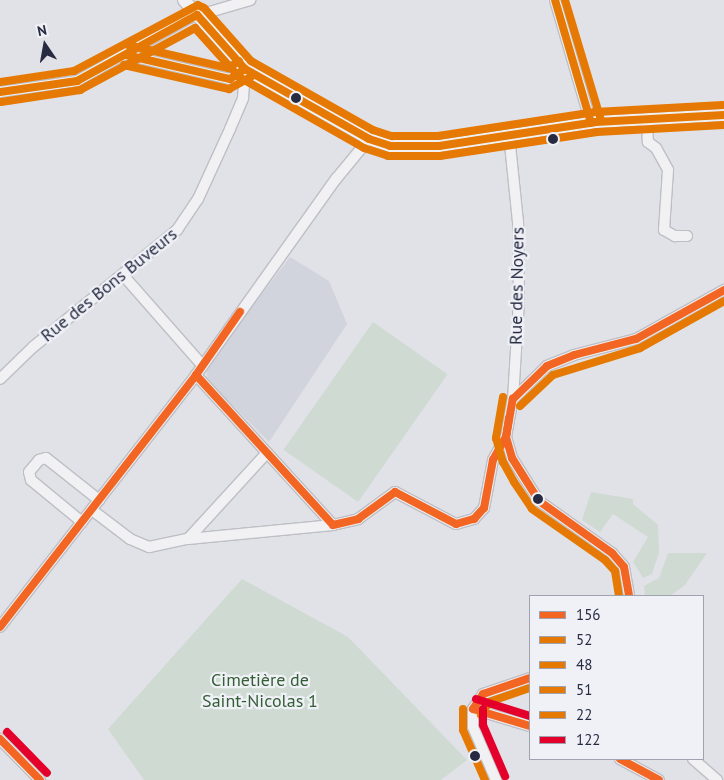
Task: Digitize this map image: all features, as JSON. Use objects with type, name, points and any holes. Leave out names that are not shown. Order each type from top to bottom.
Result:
[{"type":"street","points":[[184,0],[245,69],[369,139],[404,148],[460,143],[591,123],[724,115]]},
{"type":"street","points":[[0,92],[77,81],[197,15],[250,0]]},
{"type":"street","points":[[555,0],[591,123]]},
{"type":"street","points":[[126,55],[230,79],[245,69]]},
{"type":"street","name":"Rue des Bons Buveurs","points":[[0,379],[34,347],[177,230],[192,210],[243,98],[245,69]]},
{"type":"street","points":[[647,119],[648,142],[656,148],[668,170],[664,230],[675,236],[687,236]]},
{"type":"street","name":"Rue des Noyers","points":[[505,135],[518,222],[519,300],[513,399],[506,436]]},
{"type":"street","points":[[0,627],[196,375],[336,179],[369,139]]},
{"type":"street","points":[[123,275],[202,365]]},
{"type":"street","points":[[513,399],[547,366],[636,339],[724,290]]},
{"type":"street","points":[[196,375],[266,454],[333,525]]},
{"type":"street","points":[[92,510],[130,540],[149,547],[188,539],[333,525],[358,519],[395,492],[456,524],[474,519],[484,508],[493,460],[506,436]]},
{"type":"street","points":[[506,436],[512,458],[539,500],[612,553],[624,567],[629,595]]},
{"type":"street","points":[[188,539],[266,454]]},
{"type":"street","points":[[82,522],[31,480],[29,472],[39,460],[46,458],[99,500]]},
{"type":"street","points":[[496,780],[473,727],[473,709],[482,694],[529,678]]},
{"type":"street","points":[[473,709],[529,726]]},
{"type":"street","points":[[0,739],[40,780]]},
{"type":"street","points":[[622,760],[659,780]]},
{"type":"street","points":[[694,760],[717,780]]},
{"type":"shaded area","points":[[290,257],[329,281],[347,324],[269,442],[208,381],[206,367]]},
{"type":"green space","points":[[373,322],[448,374],[358,502],[284,450]]},
{"type":"green space","points":[[591,492],[633,499],[633,504],[658,525],[659,552],[652,574],[643,578],[633,562],[648,537],[613,514],[600,532],[582,520]]},
{"type":"green space","points":[[668,553],[707,553],[685,585],[671,595],[645,595],[644,586],[659,578]]},
{"type":"green space","name":"Cimetière de Saint-Nicolas 1","points":[[242,579],[348,637],[467,760],[441,780],[144,780],[108,729]]},
{"type":"transit line","name":"52","points":[[555,0],[591,123]]},
{"type":"transit line","name":"51","points":[[565,0],[601,120]]},
{"type":"transit line","name":"51","points":[[0,82],[74,71],[198,5],[204,8],[251,61],[373,130],[392,136],[438,136],[595,112],[723,105]]},
{"type":"transit line","name":"52","points":[[197,15],[245,69],[369,139],[390,146],[439,146],[596,122],[724,115]]},
{"type":"transit line","name":"52","points":[[0,92],[77,81],[197,15]]},
{"type":"transit line","name":"48","points":[[1,102],[80,90],[195,28],[239,77],[364,148],[388,156],[440,156],[597,132],[724,125]]},
{"type":"transit line","name":"51","points":[[128,45],[228,68],[239,61]]},
{"type":"transit line","name":"52","points":[[126,55],[230,79],[245,69]]},
{"type":"transit line","name":"48","points":[[124,65],[229,89],[251,77]]},
{"type":"transit line","name":"156","points":[[513,399],[547,366],[574,355],[636,339],[724,290]]},
{"type":"transit line","name":"22","points":[[520,406],[553,375],[640,348],[724,301]]},
{"type":"transit line","name":"156","points":[[0,627],[196,375],[240,312]]},
{"type":"transit line","name":"156","points":[[196,375],[333,525],[358,519],[395,492],[456,524],[474,519],[484,508],[493,460],[506,437],[513,399]]},
{"type":"transit line","name":"22","points":[[503,397],[496,438],[503,462],[514,482],[532,509],[605,560],[615,571],[619,595]]},
{"type":"transit line","name":"156","points":[[509,418],[506,437],[512,458],[539,501],[612,553],[624,567],[629,595]]},
{"type":"transit line","name":"156","points":[[473,709],[483,694],[529,678]]},
{"type":"transit line","name":"22","points":[[481,715],[489,702],[529,688]]},
{"type":"transit line","name":"122","points":[[476,699],[529,716]]},
{"type":"transit line","name":"22","points":[[463,709],[463,730],[485,780]]},
{"type":"transit line","name":"156","points":[[473,709],[529,726]]},
{"type":"transit line","name":"122","points":[[483,709],[483,725],[505,776]]},
{"type":"transit line","name":"122","points":[[7,732],[47,773]]},
{"type":"transit line","name":"156","points":[[0,739],[40,780]]},
{"type":"transit line","name":"156","points":[[622,760],[659,780]]}]
